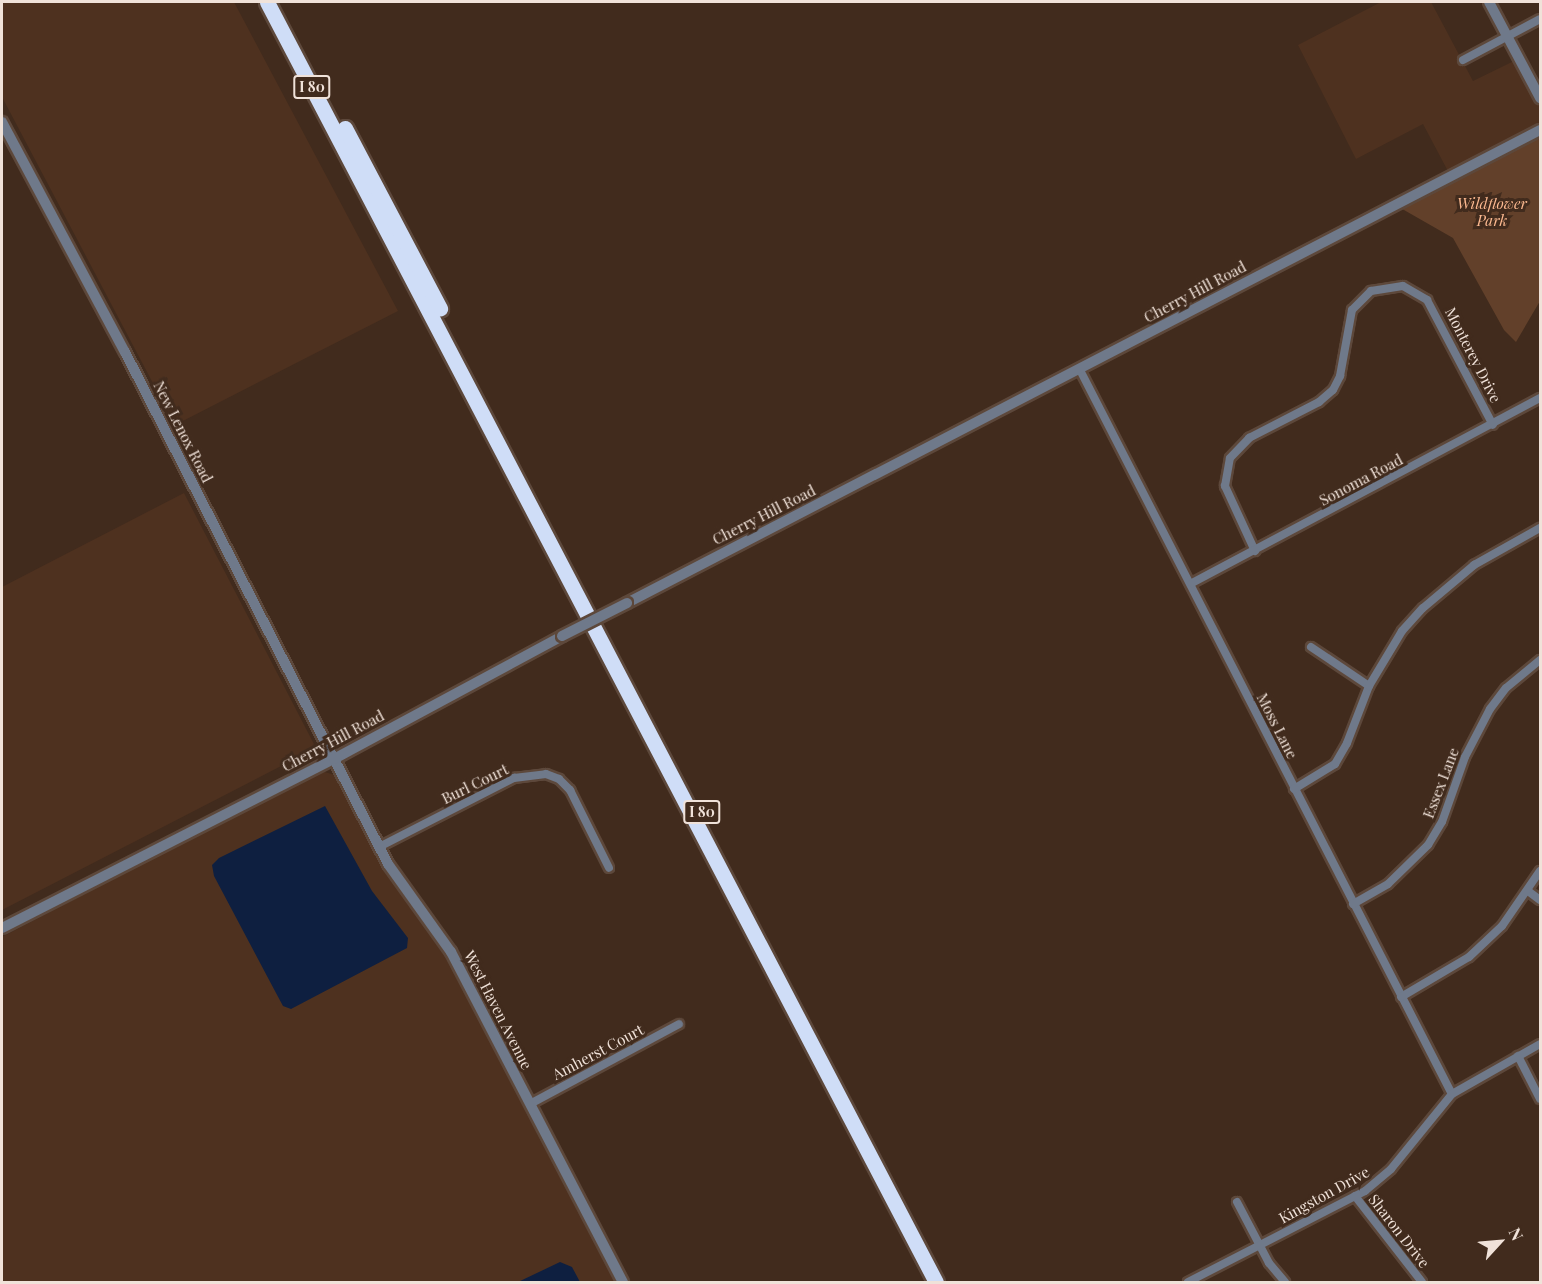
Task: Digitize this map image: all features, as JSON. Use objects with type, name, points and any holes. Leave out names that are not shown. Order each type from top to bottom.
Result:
[{"type":"highway","name":"I 80","points":[[267,2],[936,1282]]},
{"type":"highway","name":"I 80","points":[[278,2],[946,1282]]},
{"type":"street","points":[[1490,2],[1540,98]]},
{"type":"street","points":[[1463,60],[1540,19]]},
{"type":"street","name":"New Lenox Road","points":[[2,122],[125,352],[334,759]]},
{"type":"street","name":"Cherry Hill Road","points":[[2,928],[334,759],[562,636],[1540,130]]},
{"type":"street","name":"Monterey Drive","points":[[1255,551],[1225,486],[1230,458],[1249,438],[1319,402],[1333,390],[1341,376],[1352,310],[1371,291],[1403,286],[1427,300],[1493,425]]},
{"type":"street","name":"Moss Lane","points":[[1080,370],[1192,583],[1294,789],[1452,1094]]},
{"type":"street","name":"Sonoma Road","points":[[1192,583],[1540,398]]},
{"type":"street","points":[[1294,789],[1335,764],[1347,743],[1369,686],[1402,631],[1448,584],[1503,547],[1540,528]]},
{"type":"street","points":[[1311,647],[1369,686]]},
{"type":"street","name":"Essex Lane","points":[[1353,903],[1388,884],[1428,845],[1442,822],[1465,757],[1490,709],[1506,687],[1540,660]]},
{"type":"street","name":"West Haven Avenue","points":[[334,759],[400,884],[451,952],[623,1282]]},
{"type":"street","name":"Burl Court","points":[[379,847],[514,778],[546,774],[559,779],[570,789],[609,868]]},
{"type":"street","points":[[1401,997],[1469,957],[1502,926],[1540,871]]},
{"type":"street","points":[[1528,891],[1540,900]]},
{"type":"street","name":"Amherst Court","points":[[530,1104],[679,1024]]},
{"type":"street","name":"Kingston Drive","points":[[1188,1282],[1356,1196],[1391,1169],[1452,1094],[1540,1044]]},
{"type":"street","points":[[1518,1056],[1540,1099]]},
{"type":"street","name":"Sharon Drive","points":[[1356,1196],[1422,1282]]},
{"type":"street","points":[[1237,1202],[1259,1245],[1285,1282]]},
{"type":"shaded area","points":[[2,2],[234,2],[398,311],[175,425],[2,97]]},
{"type":"shaded area","points":[[1381,2],[1431,2],[1473,81],[1518,59],[1540,103],[1540,128],[1450,175],[1423,124],[1356,159],[1298,45]]},
{"type":"shaded area","points":[[184,493],[316,748],[2,910],[2,587]]},
{"type":"shaded area","points":[[321,771],[335,775],[343,786],[392,881],[457,973],[618,1282],[2,1282],[2,937]]},
{"type":"green space","name":"Wildflower Park","points":[[1540,132],[1540,301],[1516,342],[1504,330],[1453,238],[1397,206]]},
{"type":"water","points":[[325,806],[372,891],[408,938],[407,948],[291,1009],[283,1006],[214,876],[212,865],[219,858]]},
{"type":"water","points":[[560,1262],[572,1267],[580,1282],[518,1282]]}]
